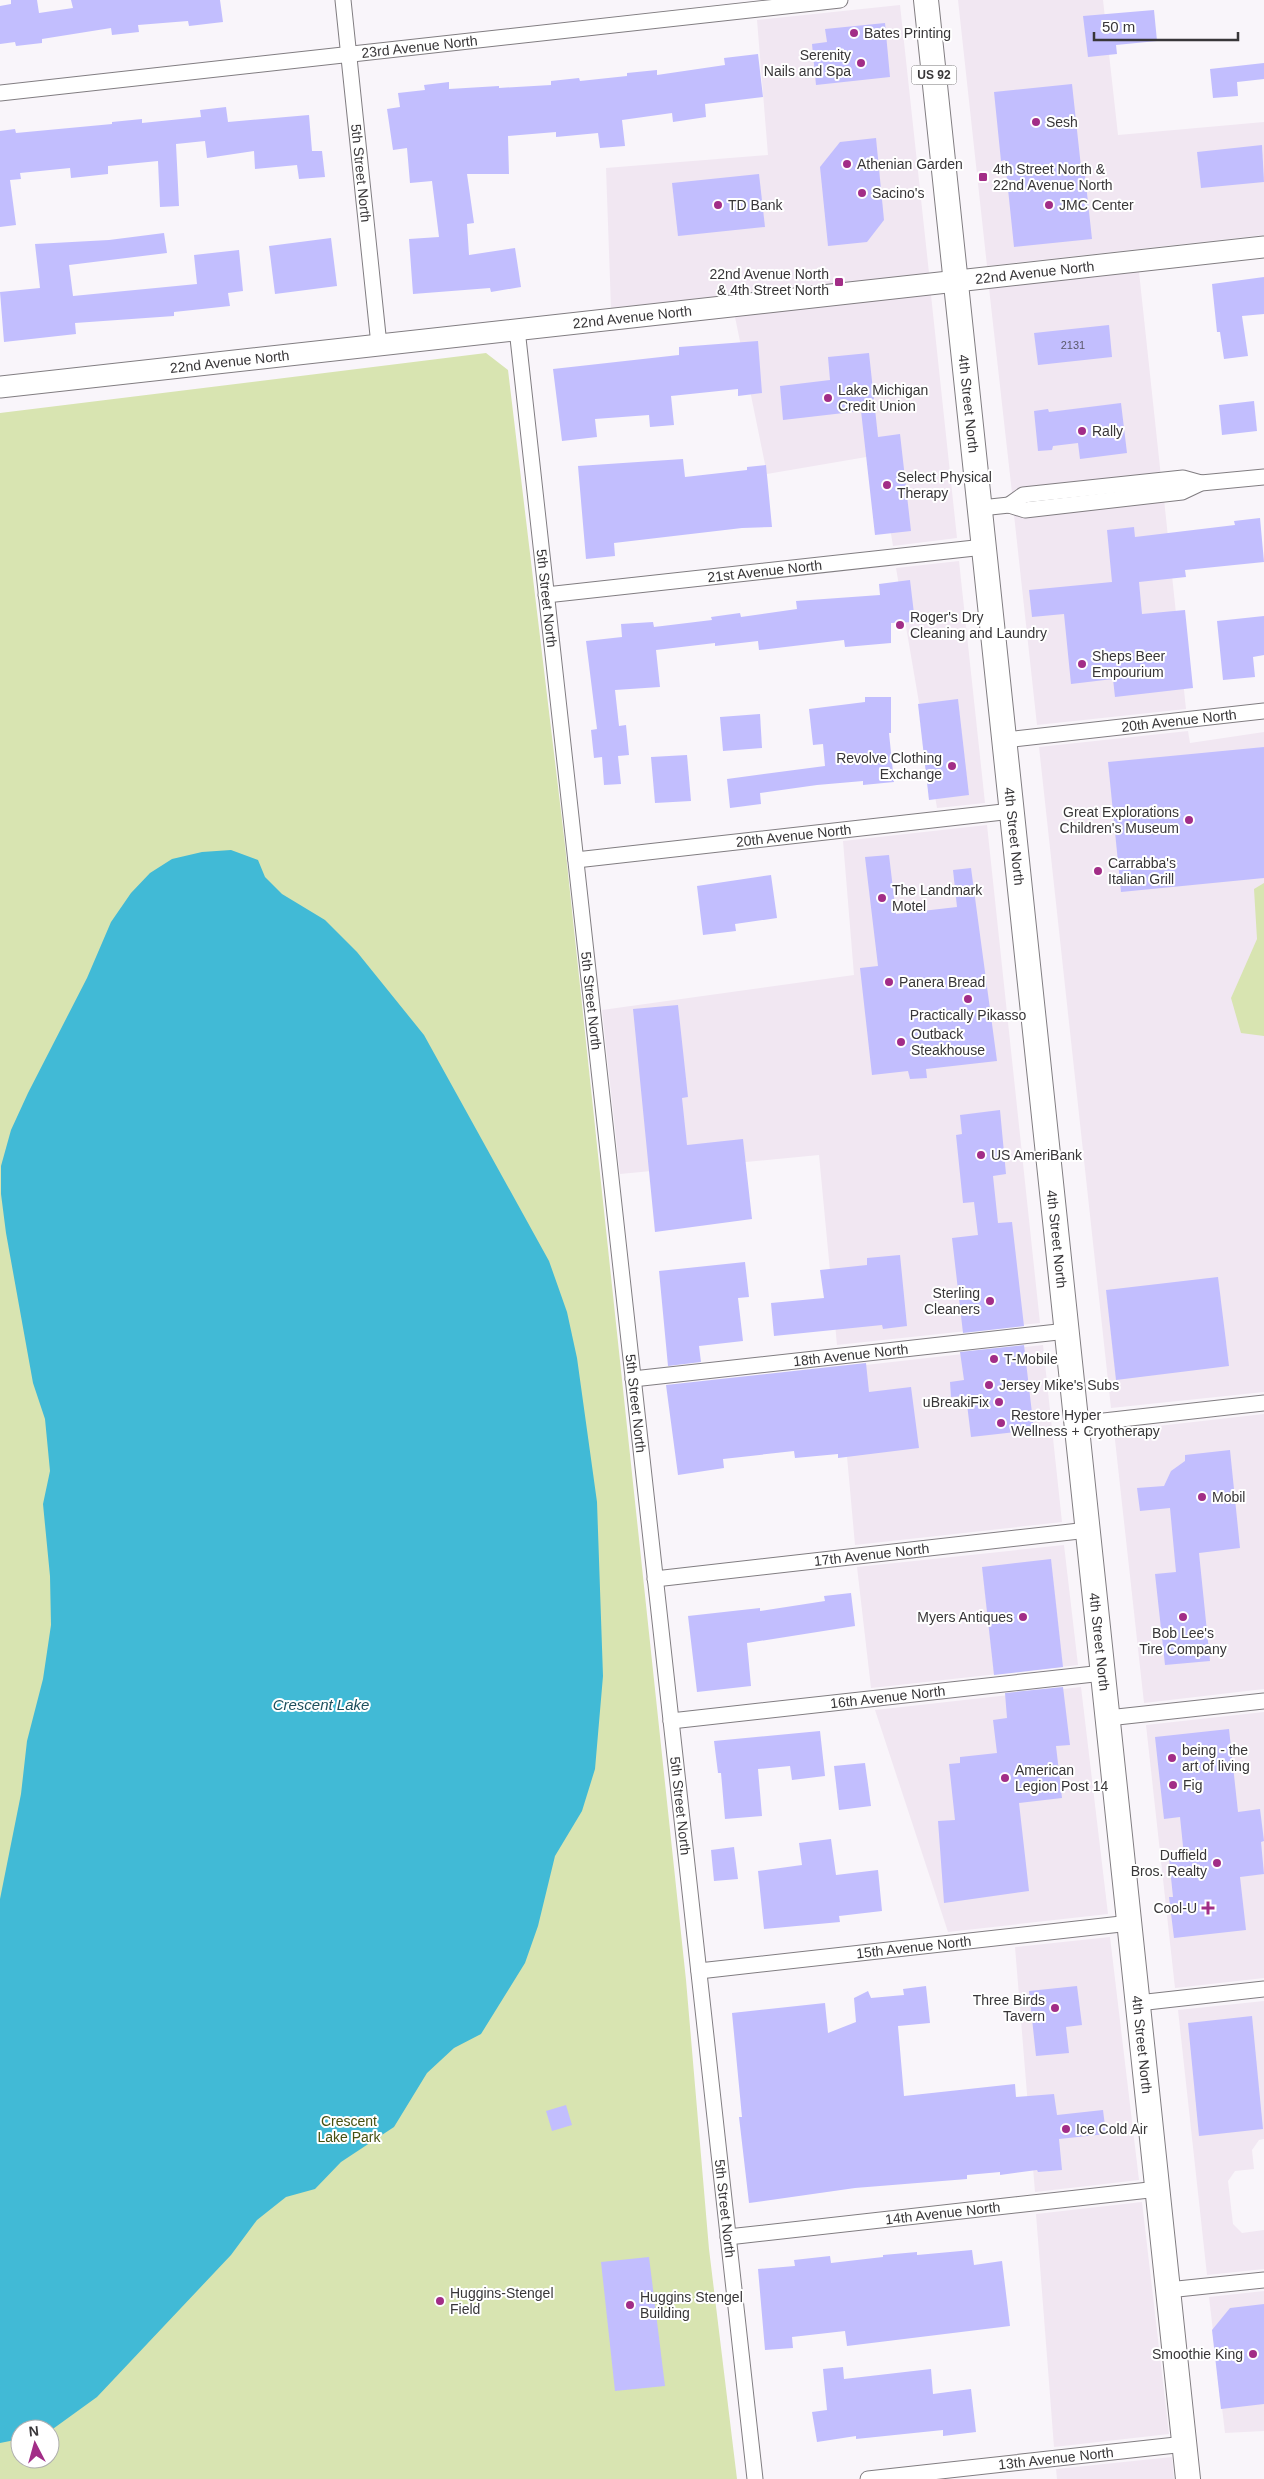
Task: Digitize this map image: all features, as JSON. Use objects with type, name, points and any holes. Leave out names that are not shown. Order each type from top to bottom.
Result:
[{"type":"main road","name":"4th Street North","points":[[926,0],[1188,2479]]},
{"type":"main road","name":"22nd Avenue North","points":[[0,387],[1264,247]]},
{"type":"street","name":"5th Street North","points":[[343,0],[379,345]]},
{"type":"street","name":"23rd Avenue North","points":[[0,93],[840,0]]},
{"type":"street","name":"5th Street North","points":[[517,329],[755,2479]]},
{"type":"street","points":[[981,508],[1009,505],[1023,495],[1032,494],[1184,478],[1201,483],[1264,477]]},
{"type":"street","name":"21st Avenue North","points":[[546,595],[984,547]]},
{"type":"street","name":"20th Avenue North","points":[[1005,740],[1264,711]]},
{"type":"street","name":"20th Avenue North","points":[[576,860],[1012,811]]},
{"type":"street","name":"18th Avenue North","points":[[633,1379],[1067,1331]]},
{"type":"street","points":[[1077,1424],[1264,1403]]},
{"type":"street","name":"17th Avenue North","points":[[655,1578],[1088,1530]]},
{"type":"street","name":"16th Avenue North","points":[[671,1721],[1103,1673]]},
{"type":"street","points":[[1108,1718],[1264,1701]]},
{"type":"street","name":"15th Avenue North","points":[[699,1971],[1130,1923]]},
{"type":"street","points":[[1138,2003],[1264,1990]]},
{"type":"street","name":"14th Avenue North","points":[[728,2237],[1158,2189]]},
{"type":"street","points":[[1168,2290],[1264,2280]]},
{"type":"street","name":"13th Avenue North","points":[[868,2479],[1185,2444]]},
{"type":"shaded area","points":[[958,0],[1103,0],[1118,135],[1264,122],[1264,235],[987,266]]},
{"type":"shaded area","points":[[900,5],[929,273],[611,308],[606,168],[768,155],[757,20]]},
{"type":"shaded area","points":[[1139,272],[1161,477],[1012,493],[989,288]]},
{"type":"shaded area","points":[[931,295],[957,538],[893,546],[878,455],[767,474],[735,317],[612,331],[612,330]]},
{"type":"shaded area","points":[[1164,499],[1186,709],[1037,725],[1014,515]]},
{"type":"shaded area","points":[[959,561],[985,803],[937,808],[896,568]]},
{"type":"shaded area","points":[[1188,731],[1190,743],[1264,732],[1264,1392],[1111,1408],[1039,747]]},
{"type":"shaded area","points":[[987,825],[1040,1323],[837,1345],[819,1155],[620,1174],[602,1010],[854,975],[843,841]]},
{"type":"shaded area","points":[[1043,1345],[1062,1522],[855,1545],[839,1368]]},
{"type":"shaded area","points":[[1264,1414],[1264,1689],[1144,1703],[1114,1431]]},
{"type":"shaded area","points":[[1064,1545],[1078,1665],[871,1688],[857,1567]]},
{"type":"shaded area","points":[[1081,1687],[1108,1914],[948,1932],[875,1710]]},
{"type":"shaded area","points":[[1264,1712],[1264,1978],[1175,1988],[1146,1725]]},
{"type":"shaded area","points":[[1110,1937],[1139,2180],[1035,2192],[1015,1947]]},
{"type":"shaded area","points":[[1264,2001],[1264,2139],[1259,2140],[1252,2150],[1254,2169],[1235,2171],[1228,2181],[1233,2224],[1242,2233],[1264,2230],[1264,2269],[1207,2275],[1178,2010]]},
{"type":"shaded area","points":[[1142,2202],[1169,2434],[1054,2447],[1036,2214]]},
{"type":"shaded area","points":[[1264,2291],[1264,2431],[1225,2433],[1209,2297]]},
{"type":"shaded area","points":[[1172,2457],[1174,2479],[1057,2479],[1056,2469]]},
{"type":"green space","name":"Crescent Lake Park","points":[[486,353],[508,370],[565,845],[686,1980],[709,2249],[737,2479],[0,2479],[0,413]]},
{"type":"green space","points":[[1264,883],[1264,1036],[1241,1033],[1231,998],[1257,939],[1254,889]]},
{"type":"water","name":"Crescent Lake","points":[[231,850],[258,860],[265,877],[282,894],[325,920],[357,952],[424,1035],[549,1261],[567,1312],[577,1358],[597,1502],[603,1676],[595,1769],[582,1811],[555,1856],[538,1926],[525,1963],[481,2034],[454,2048],[427,2073],[394,2127],[341,2162],[315,2189],[286,2197],[257,2220],[231,2255],[97,2397],[60,2424],[60,2419],[10,2419],[10,2441],[0,2443],[0,1899],[21,1794],[27,1741],[43,1679],[51,1625],[50,1576],[43,1504],[50,1471],[45,1419],[33,1383],[6,1233],[1,1194],[1,1166],[11,1130],[87,978],[111,922],[131,893],[150,873],[172,859],[202,852]]},
{"type":"building","points":[[11,0],[37,0],[39,13],[73,8],[71,0],[220,0],[223,22],[189,26],[188,21],[138,25],[139,32],[112,35],[111,28],[42,39],[42,43],[16,46],[15,42],[0,44],[0,6],[11,4]]},
{"type":"building","points":[[1154,10],[1157,41],[1116,45],[1117,54],[1088,57],[1083,16]]},
{"type":"building","points":[[885,23],[890,77],[816,85],[812,44],[827,42],[825,29]]},
{"type":"building","points":[[758,54],[763,97],[705,104],[706,117],[673,122],[672,113],[622,120],[625,146],[600,148],[598,133],[556,137],[556,132],[508,136],[509,174],[467,174],[474,223],[467,224],[469,255],[515,248],[521,287],[491,292],[490,288],[413,294],[409,239],[439,237],[432,181],[410,183],[407,148],[393,150],[387,109],[400,107],[398,93],[425,90],[424,85],[449,82],[449,89],[499,86],[499,88],[551,85],[551,81],[579,78],[580,81],[627,76],[627,73],[657,70],[657,75],[725,65],[724,58]]},
{"type":"building","points":[[1264,63],[1264,79],[1237,82],[1238,96],[1213,98],[1210,69]]},
{"type":"building","points":[[1072,84],[1081,167],[1084,166],[1092,239],[1014,247],[1005,160],[1001,161],[994,92]]},
{"type":"building","points":[[226,107],[228,122],[309,115],[312,151],[322,151],[325,177],[299,179],[297,165],[255,169],[254,151],[207,158],[205,141],[176,144],[179,206],[160,207],[158,161],[108,166],[108,174],[71,178],[70,168],[20,173],[21,179],[10,180],[16,225],[0,227],[0,131],[15,129],[16,133],[112,124],[112,122],[142,119],[142,123],[201,117],[200,110]]},
{"type":"building","points":[[876,138],[884,220],[867,242],[828,246],[820,167],[840,142]]},
{"type":"building","points":[[1262,145],[1264,182],[1201,188],[1197,152]]},
{"type":"building","name":"TD Bank","points":[[759,174],[765,227],[678,236],[672,183]]},
{"type":"building","points":[[164,233],[167,253],[69,265],[73,296],[197,284],[194,255],[239,250],[243,291],[228,293],[230,306],[174,312],[174,316],[75,323],[76,334],[4,342],[0,292],[40,288],[35,244],[109,240]]},
{"type":"building","points":[[331,238],[337,286],[275,294],[269,246]]},
{"type":"building","points":[[1264,277],[1264,314],[1242,316],[1248,356],[1224,359],[1220,332],[1217,332],[1212,284]]},
{"type":"building","points":[[1109,325],[1112,357],[1038,365],[1034,333]]},
{"type":"building","points":[[758,341],[762,393],[738,396],[738,389],[671,396],[674,425],[650,427],[649,415],[595,419],[597,437],[562,441],[553,369],[679,355],[679,347]]},
{"type":"building","points":[[869,353],[878,437],[900,434],[911,531],[875,535],[861,411],[783,420],[780,386],[830,380],[828,357]]},
{"type":"building","points":[[1254,401],[1257,431],[1222,435],[1219,405]]},
{"type":"building","name":"Rally","points":[[1121,403],[1127,453],[1080,459],[1078,443],[1053,446],[1052,450],[1038,451],[1034,411],[1048,409],[1049,412]]},
{"type":"building","points":[[683,459],[685,477],[747,470],[747,467],[766,465],[772,527],[742,528],[614,543],[615,556],[586,559],[578,466]]},
{"type":"building","points":[[1260,518],[1264,562],[1185,570],[1186,577],[1139,582],[1142,614],[1185,610],[1193,688],[1115,697],[1113,679],[1071,684],[1064,614],[1032,617],[1029,590],[1112,582],[1107,530],[1134,527],[1135,537],[1235,525],[1234,521]]},
{"type":"building","points":[[910,580],[915,622],[891,623],[891,643],[845,647],[844,640],[759,650],[758,641],[715,646],[715,643],[656,650],[660,687],[615,690],[619,726],[626,725],[629,755],[618,756],[621,784],[604,785],[602,757],[594,758],[591,730],[597,729],[586,641],[622,637],[621,624],[653,622],[654,627],[712,620],[711,617],[740,613],[741,617],[797,609],[796,601],[880,595],[879,584]]},
{"type":"building","points":[[1264,616],[1264,655],[1253,657],[1255,677],[1223,680],[1217,621]]},
{"type":"building","points":[[865,697],[891,697],[891,733],[889,733],[894,782],[863,785],[863,781],[760,793],[761,804],[730,808],[727,779],[825,766],[823,744],[813,745],[809,709],[865,702]]},
{"type":"building","points":[[958,699],[969,795],[929,800],[918,704]]},
{"type":"building","points":[[760,714],[762,748],[723,751],[720,717]]},
{"type":"building","name":"Great Explorations Children's Museum","points":[[1264,747],[1264,878],[1121,892],[1108,762]]},
{"type":"building","points":[[687,755],[691,801],[655,803],[651,757]]},
{"type":"building","points":[[889,855],[896,914],[957,907],[953,870],[971,868],[997,1061],[926,1069],[927,1078],[910,1079],[908,1071],[872,1075],[860,968],[878,966],[865,857]]},
{"type":"building","points":[[771,875],[777,918],[735,924],[736,931],[703,935],[697,886]]},
{"type":"building","points":[[678,1005],[688,1097],[682,1098],[687,1145],[743,1139],[752,1219],[655,1232],[633,1009]]},
{"type":"building","points":[[1000,1110],[1006,1174],[993,1176],[998,1223],[1012,1222],[1024,1326],[963,1333],[952,1238],[978,1235],[974,1202],[963,1203],[956,1135],[962,1134],[960,1115]]},
{"type":"building","points":[[900,1255],[907,1326],[883,1329],[882,1325],[774,1336],[771,1303],[824,1298],[820,1270],[867,1265],[867,1258]]},
{"type":"building","points":[[745,1262],[749,1297],[738,1298],[743,1341],[699,1346],[701,1362],[668,1366],[659,1271]]},
{"type":"building","points":[[1218,1277],[1229,1366],[1116,1380],[1106,1290]]},
{"type":"building","points":[[1024,1345],[1034,1430],[971,1437],[966,1396],[951,1397],[950,1382],[964,1380],[960,1352]]},
{"type":"building","points":[[866,1363],[869,1392],[911,1387],[919,1448],[838,1458],[838,1454],[795,1458],[794,1451],[723,1459],[724,1468],[678,1475],[666,1385]]},
{"type":"building","points":[[1230,1450],[1240,1548],[1199,1553],[1210,1661],[1165,1665],[1155,1574],[1176,1572],[1170,1508],[1140,1511],[1137,1488],[1164,1486],[1171,1471],[1185,1461],[1185,1455]]},
{"type":"building","name":"Myers Antiques","points":[[1051,1559],[1063,1667],[994,1675],[982,1567]]},
{"type":"building","points":[[851,1593],[855,1626],[747,1643],[751,1686],[697,1692],[688,1616],[760,1608],[760,1611],[825,1601],[824,1596]]},
{"type":"building","points":[[1063,1687],[1070,1745],[1056,1746],[1062,1798],[1019,1803],[1029,1891],[944,1903],[938,1821],[955,1820],[949,1764],[960,1763],[960,1757],[997,1753],[993,1720],[1007,1718],[1005,1693]]},
{"type":"building","points":[[1229,1729],[1238,1812],[1260,1809],[1264,1841],[1261,1842],[1264,1874],[1240,1877],[1246,1930],[1174,1938],[1169,1897],[1173,1897],[1169,1858],[1184,1856],[1180,1817],[1164,1819],[1155,1737]]},
{"type":"building","points":[[820,1731],[825,1776],[792,1780],[790,1766],[758,1769],[762,1816],[725,1819],[721,1773],[718,1773],[714,1741]]},
{"type":"building","points":[[865,1763],[871,1806],[839,1810],[834,1766]]},
{"type":"building","points":[[831,1839],[836,1875],[878,1870],[882,1911],[839,1916],[840,1922],[764,1929],[758,1871],[802,1865],[799,1843]]},
{"type":"building","points":[[734,1847],[738,1879],[714,1881],[711,1850]]},
{"type":"building","points":[[926,1986],[930,2023],[898,2026],[904,2096],[1015,2084],[1016,2097],[1054,2094],[1057,2115],[1103,2110],[1106,2134],[1059,2139],[1062,2170],[1038,2172],[1037,2170],[1000,2175],[1000,2172],[967,2175],[967,2179],[855,2188],[749,2203],[739,2117],[742,2117],[732,2013],[825,2003],[828,2033],[856,2022],[854,1998],[868,1991],[871,1998],[904,1995],[903,1989]]},
{"type":"building","name":"Three Birds Tavern","points":[[1077,1986],[1082,2025],[1066,2027],[1069,2053],[1036,2056],[1029,1991]]},
{"type":"building","points":[[1252,2016],[1263,2129],[1199,2136],[1188,2023]]},
{"type":"building","points":[[566,2105],[572,2125],[552,2131],[546,2111]]},
{"type":"building","points":[[972,2250],[974,2265],[1002,2261],[1010,2326],[847,2346],[845,2331],[792,2337],[793,2348],[765,2350],[758,2269],[795,2266],[794,2260],[830,2256],[831,2263],[883,2257],[883,2255],[917,2252],[917,2255]]},
{"type":"building","name":"Huggins Stengel Building","points":[[649,2257],[665,2386],[615,2391],[601,2262]]},
{"type":"building","points":[[1264,2304],[1264,2404],[1221,2409],[1212,2330],[1230,2308]]},
{"type":"building","points":[[843,2367],[844,2379],[931,2369],[933,2394],[971,2389],[976,2432],[943,2436],[943,2430],[856,2439],[856,2436],[817,2442],[812,2412],[827,2410],[823,2369]]},
{"type":"place","name":"Bates Printing","points":[[854,33]]},
{"type":"place","name":"Serenity Nails and Spa","points":[[861,63]]},
{"type":"place","name":"Sesh","points":[[1036,122]]},
{"type":"place","name":"Athenian Garden","points":[[847,164]]},
{"type":"place","name":"4th Street North & 22nd Avenue North","points":[[983,177]]},
{"type":"place","name":"Sacino's","points":[[862,193]]},
{"type":"place","name":"TD Bank","points":[[718,205]]},
{"type":"place","name":"JMC Center","points":[[1049,205]]},
{"type":"place","name":"22nd Avenue North & 4th Street North","points":[[839,282]]},
{"type":"place","name":"Lake Michigan Credit Union","points":[[828,398]]},
{"type":"place","name":"Rally","points":[[1082,431]]},
{"type":"place","name":"Select Physical Therapy","points":[[887,485]]},
{"type":"place","name":"Roger's Dry Cleaning and Laundry","points":[[900,625]]},
{"type":"place","name":"Sheps Beer Empourium","points":[[1082,664]]},
{"type":"place","name":"Revolve Clothing Exchange","points":[[952,766]]},
{"type":"place","name":"Great Explorations Children's Museum","points":[[1189,820]]},
{"type":"place","name":"Carrabba's Italian Grill","points":[[1098,871]]},
{"type":"place","name":"The Landmark Motel","points":[[882,898]]},
{"type":"place","name":"Panera Bread","points":[[889,982]]},
{"type":"place","name":"Practically Pikasso","points":[[968,999]]},
{"type":"place","name":"Outback Steakhouse","points":[[901,1042]]},
{"type":"place","name":"US AmeriBank","points":[[981,1155]]},
{"type":"place","name":"Sterling Cleaners","points":[[990,1301]]},
{"type":"place","name":"T-Mobile","points":[[994,1359]]},
{"type":"place","name":"Jersey Mike's Subs","points":[[989,1385]]},
{"type":"place","name":"uBreakiFix","points":[[999,1402]]},
{"type":"place","name":"Restore Hyper Wellness + Cryotherapy","points":[[1001,1423]]},
{"type":"place","name":"Mobil","points":[[1202,1497]]},
{"type":"place","name":"Myers Antiques","points":[[1023,1617]]},
{"type":"place","name":"Bob Lee's Tire Company","points":[[1183,1617]]},
{"type":"place","name":"being - the art of living","points":[[1172,1758]]},
{"type":"place","name":"American Legion Post 14","points":[[1005,1778]]},
{"type":"place","name":"Fig","points":[[1173,1785]]},
{"type":"place","name":"Duffield Bros. Realty","points":[[1217,1863]]},
{"type":"place","name":"Cool-U","points":[[1208,1908]]},
{"type":"place","name":"Three Birds Tavern","points":[[1055,2008]]},
{"type":"place","name":"Ice Cold Air","points":[[1066,2129]]},
{"type":"place","name":"Huggins-Stengel Field","points":[[440,2301]]},
{"type":"place","name":"Huggins Stengel Building","points":[[630,2305]]},
{"type":"place","name":"Smoothie King","points":[[1253,2354]]}]
